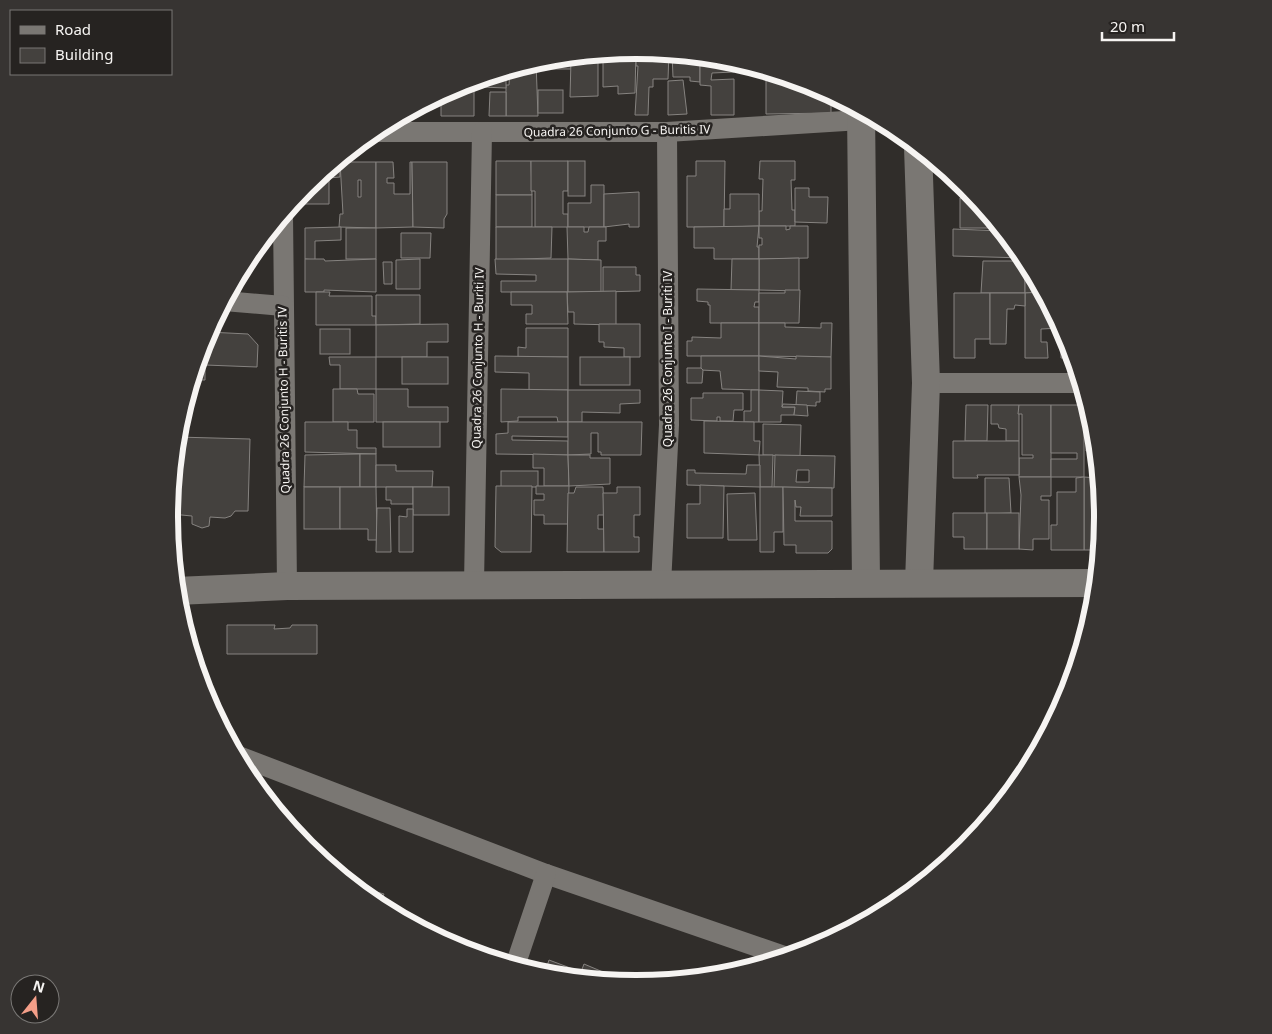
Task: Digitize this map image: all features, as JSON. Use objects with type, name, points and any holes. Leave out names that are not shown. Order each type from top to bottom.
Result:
[{"type":"street","name":"Quadra 26 Conjunto G - Buritis IV","points":[[388,132],[667,132],[856,115]]},
{"type":"street","points":[[861,118],[866,582]]},
{"type":"street","name":"Quadra 26 Conjunto H - Buriti IV","points":[[474,584],[482,132]]},
{"type":"street","name":"Quadra 26 Conjunto I - Buriti IV","points":[[661,585],[669,425],[667,132]]},
{"type":"street","points":[[918,156],[926,383],[919,583]]},
{"type":"street","name":"Quadra 26 Conjunto H - Buritis IV","points":[[283,225],[287,586]]},
{"type":"street","points":[[232,302],[283,306]]},
{"type":"street","points":[[926,383],[1074,383]]},
{"type":"street","points":[[184,591],[287,586],[474,584],[1089,583]]},
{"type":"street","points":[[247,759],[546,874],[776,953]]},
{"type":"street","points":[[517,960],[546,874]]},
{"type":"building","points":[[636,59],[669,60],[668,79],[653,79],[653,87],[649,87],[648,115],[635,115],[638,66],[636,66]]},
{"type":"building","points":[[636,59],[635,93],[618,94],[618,86],[603,87],[603,60]]},
{"type":"building","points":[[598,61],[598,96],[570,97],[571,64]]},
{"type":"building","points":[[672,61],[700,64],[700,82],[690,81],[690,77],[673,77]]},
{"type":"building","points":[[571,64],[571,69],[542,69]]},
{"type":"building","points":[[700,64],[734,70],[734,72],[712,73],[711,80],[734,79],[734,115],[711,115],[711,86],[700,85]]},
{"type":"building","points":[[536,70],[538,116],[506,116],[506,85],[509,85],[510,76]]},
{"type":"building","points":[[506,78],[506,88],[481,87],[489,83]]},
{"type":"building","points":[[766,78],[831,103],[831,113],[766,114]]},
{"type":"building","points":[[683,80],[687,114],[668,115],[668,81]]},
{"type":"building","points":[[474,89],[474,116],[441,116],[441,103]]},
{"type":"building","points":[[538,90],[563,90],[563,113],[538,113]]},
{"type":"building","points":[[490,92],[506,92],[506,116],[489,116]]},
{"type":"building","points":[[496,161],[531,161],[532,195],[496,195]]},
{"type":"building","points":[[531,161],[568,161],[568,191],[563,191],[563,214],[568,214],[568,227],[535,227],[535,191],[531,191]]},
{"type":"building","points":[[568,161],[585,161],[585,196],[568,196]]},
{"type":"building","points":[[696,161],[725,161],[724,227],[687,227],[687,176],[696,176]]},
{"type":"building","points":[[760,161],[795,161],[795,180],[791,180],[792,210],[795,210],[795,226],[759,226],[759,211],[762,211],[763,179],[759,179]]},
{"type":"building","points":[[346,162],[376,162],[376,228],[339,227],[340,214],[343,214],[340,167]],"holes":[[[358,180],[361,180],[361,197],[358,197]]]},
{"type":"building","points":[[376,162],[393,162],[394,178],[387,178],[387,183],[394,183],[394,194],[410,194],[410,162],[412,162],[413,227],[376,228]]},
{"type":"building","points":[[412,162],[447,162],[447,214],[444,219],[444,228],[413,227]]},
{"type":"building","points":[[340,167],[340,177],[329,178],[329,204],[305,204],[305,200]]},
{"type":"building","points":[[591,185],[604,185],[604,227],[568,227],[568,203],[591,203]]},
{"type":"building","points":[[795,188],[809,188],[809,197],[828,197],[827,223],[795,222]]},
{"type":"building","points":[[639,192],[639,227],[629,227],[629,224],[604,227],[604,194]]},
{"type":"building","points":[[730,194],[759,194],[759,226],[724,227],[724,209],[730,209]]},
{"type":"building","points":[[496,195],[532,195],[532,227],[496,227]]},
{"type":"building","points":[[960,198],[965,198],[992,228],[960,228]]},
{"type":"building","points":[[759,226],[757,247],[759,247],[759,259],[714,259],[714,248],[694,248],[694,227]]},
{"type":"building","points":[[759,226],[786,226],[786,230],[790,229],[790,226],[808,226],[808,258],[759,259],[759,245],[762,245],[762,238],[759,238]]},
{"type":"building","points":[[341,227],[341,240],[315,241],[315,260],[305,259],[305,228]]},
{"type":"building","points":[[496,227],[552,227],[551,258],[496,260]]},
{"type":"building","points":[[567,227],[584,227],[584,232],[588,232],[589,227],[606,227],[606,241],[598,241],[598,260],[568,259]]},
{"type":"building","points":[[346,228],[376,228],[376,259],[346,259]]},
{"type":"building","points":[[953,229],[994,231],[1014,258],[953,256]]},
{"type":"building","points":[[401,233],[431,233],[430,258],[401,258]]},
{"type":"building","points":[[799,258],[799,291],[759,290],[759,259]]},
{"type":"building","points":[[305,259],[324,259],[325,261],[376,259],[376,292],[324,290],[324,292],[305,292]]},
{"type":"building","points":[[420,259],[420,289],[396,289],[396,260]]},
{"type":"building","points":[[495,259],[568,259],[568,292],[501,292],[501,281],[536,281],[536,275],[496,274]]},
{"type":"building","points":[[568,259],[601,260],[601,292],[568,292]]},
{"type":"building","points":[[732,259],[759,259],[759,290],[731,290]]},
{"type":"building","points":[[983,261],[1016,261],[1025,275],[1025,293],[981,293]]},
{"type":"building","points":[[383,262],[392,262],[392,284],[384,284]]},
{"type":"building","points":[[603,267],[636,267],[636,275],[640,275],[640,291],[603,292]]},
{"type":"building","points":[[1025,275],[1035,292],[1025,293]]},
{"type":"building","points":[[697,289],[759,290],[759,302],[755,302],[754,307],[759,307],[759,323],[710,323],[710,305],[708,305],[708,302],[697,301]]},
{"type":"building","points":[[785,290],[800,290],[799,323],[759,323],[759,293],[785,293]]},
{"type":"building","points":[[616,291],[616,325],[574,324],[574,312],[568,312],[567,292]]},
{"type":"building","points":[[316,292],[330,292],[329,296],[372,296],[372,316],[376,316],[376,325],[316,325]]},
{"type":"building","points":[[511,292],[567,292],[568,324],[526,324],[526,314],[532,314],[532,305],[511,305]]},
{"type":"building","points":[[1035,292],[1053,328],[1041,329],[1041,342],[1047,342],[1048,358],[1025,358],[1025,293]]},
{"type":"building","points":[[954,293],[990,293],[990,339],[975,339],[975,358],[954,358]]},
{"type":"building","points":[[990,293],[1025,293],[1025,306],[1015,305],[1014,309],[1007,309],[1006,344],[990,344]]},
{"type":"building","points":[[376,295],[420,295],[420,324],[376,325]]},
{"type":"building","points":[[721,323],[759,323],[759,356],[687,356],[687,341],[692,341],[692,337],[721,338]]},
{"type":"building","points":[[759,323],[785,323],[785,327],[821,328],[821,323],[832,323],[831,357],[759,356]]},
{"type":"building","points":[[448,324],[448,342],[427,342],[427,357],[376,357],[376,325]]},
{"type":"building","points":[[599,324],[640,324],[640,357],[624,357],[624,348],[604,347],[604,342],[599,342]]},
{"type":"building","points":[[526,328],[568,328],[568,357],[518,357],[518,347],[526,348]]},
{"type":"building","points":[[320,329],[350,329],[350,354],[320,354]]},
{"type":"building","points":[[217,332],[248,334],[258,345],[257,367],[205,365],[205,380],[199,380]]},
{"type":"building","points":[[1061,347],[1065,358],[1061,358]]},
{"type":"building","points":[[495,356],[568,357],[568,390],[529,390],[529,373],[495,372]]},
{"type":"building","points":[[701,356],[759,356],[759,390],[722,389],[720,371],[701,370]]},
{"type":"building","points":[[759,356],[796,359],[796,356],[831,357],[831,389],[825,389],[825,392],[808,391],[808,388],[777,387],[778,372],[759,371]]},
{"type":"building","points":[[329,357],[376,357],[376,389],[340,389],[340,365],[330,365]]},
{"type":"building","points":[[402,357],[448,357],[448,384],[402,384]]},
{"type":"building","points":[[580,357],[630,357],[630,385],[580,385]]},
{"type":"building","points":[[687,368],[701,368],[703,370],[702,383],[687,383]]},
{"type":"building","points":[[333,389],[357,389],[358,394],[374,394],[374,422],[333,422]]},
{"type":"building","points":[[376,389],[408,389],[408,407],[448,407],[448,422],[376,422]]},
{"type":"building","points":[[501,389],[568,390],[568,422],[558,422],[557,417],[518,417],[518,421],[501,422]]},
{"type":"building","points":[[568,390],[640,390],[640,403],[620,404],[620,413],[582,412],[582,422],[568,422]]},
{"type":"building","points":[[751,390],[759,390],[759,422],[744,422],[744,411],[751,411]]},
{"type":"building","points":[[759,390],[783,391],[782,407],[795,407],[794,415],[781,415],[781,422],[759,422]]},
{"type":"building","points":[[797,391],[820,392],[820,402],[816,402],[816,406],[796,405]]},
{"type":"building","points":[[703,393],[743,393],[743,410],[734,410],[733,421],[720,421],[720,417],[717,417],[717,421],[691,420],[691,398],[703,398]]},
{"type":"building","points":[[783,404],[807,405],[808,416],[794,415],[795,407],[782,407]]},
{"type":"building","points":[[966,405],[988,405],[987,441],[965,441]]},
{"type":"building","points":[[991,405],[1019,405],[1019,441],[1006,441],[1006,429],[999,428],[998,424],[991,424]]},
{"type":"building","points":[[1019,405],[1051,405],[1051,477],[1019,477],[1019,458],[1033,458],[1033,455],[1022,455],[1022,414],[1018,414]]},
{"type":"building","points":[[1051,405],[1080,405],[1084,423],[1084,477],[1051,477],[1051,459],[1077,459],[1077,453],[1051,453]]},
{"type":"building","points":[[704,421],[754,422],[754,441],[760,441],[759,455],[704,453]]},
{"type":"building","points":[[305,422],[348,422],[348,430],[357,430],[357,448],[376,448],[376,454],[305,452]]},
{"type":"building","points":[[383,422],[440,422],[440,447],[383,447]]},
{"type":"building","points":[[508,422],[568,422],[568,437],[512,436],[512,440],[568,441],[568,455],[496,454],[496,434],[508,433]]},
{"type":"building","points":[[568,422],[642,422],[641,455],[601,455],[601,452],[598,452],[598,433],[591,433],[591,454],[568,455]]},
{"type":"building","points":[[763,424],[801,425],[800,456],[763,455]]},
{"type":"building","points":[[1086,434],[1089,451],[1086,451]]},
{"type":"building","points":[[185,437],[250,439],[248,511],[235,511],[231,516],[225,518],[210,517],[209,526],[202,528],[192,524],[192,516],[178,515],[179,487]]},
{"type":"building","points":[[953,441],[1019,441],[1019,475],[977,475],[978,478],[953,478]]},
{"type":"building","points":[[360,454],[360,487],[304,487],[305,455]]},
{"type":"building","points":[[360,454],[376,454],[376,487],[360,487]]},
{"type":"building","points":[[533,454],[568,455],[569,486],[544,486],[544,468],[533,468]]},
{"type":"building","points":[[568,455],[590,455],[590,458],[610,458],[610,484],[569,486]]},
{"type":"building","points":[[759,455],[773,455],[772,487],[760,487]]},
{"type":"building","points":[[775,455],[835,456],[834,488],[774,487]],"holes":[[[797,470],[809,470],[809,482],[796,482]]]},
{"type":"building","points":[[376,465],[396,465],[396,471],[433,471],[432,487],[376,487]]},
{"type":"building","points":[[747,465],[760,465],[760,487],[687,485],[687,470],[695,470],[695,473],[746,474]]},
{"type":"building","points":[[501,471],[538,471],[538,487],[501,487]]},
{"type":"building","points":[[1019,477],[1051,477],[1051,496],[1041,496],[1041,500],[1049,500],[1049,539],[1033,539],[1033,550],[1019,549],[1021,495]]},
{"type":"building","points":[[1084,477],[1092,478],[1094,517],[1093,550],[1084,550]]},
{"type":"building","points":[[1084,477],[1084,550],[1051,550],[1051,525],[1057,525],[1057,492],[1076,492],[1076,478]]},
{"type":"building","points":[[985,478],[1009,478],[1011,513],[985,514]]},
{"type":"building","points":[[700,485],[724,486],[723,538],[687,538],[687,504],[700,504]]},
{"type":"building","points":[[496,486],[532,486],[531,552],[501,552],[495,547]]},
{"type":"building","points":[[536,486],[569,486],[568,524],[544,524],[544,515],[534,515],[534,500],[544,500],[544,494],[536,494]]},
{"type":"building","points":[[304,487],[340,487],[340,529],[304,529]]},
{"type":"building","points":[[340,487],[376,487],[377,540],[368,540],[368,529],[340,529]]},
{"type":"building","points":[[386,487],[413,487],[413,504],[391,504],[391,500],[386,500]]},
{"type":"building","points":[[413,487],[449,487],[449,515],[413,515]]},
{"type":"building","points":[[576,487],[603,487],[604,515],[598,515],[598,529],[604,529],[604,552],[567,552],[568,493],[574,493]]},
{"type":"building","points":[[617,487],[640,487],[640,515],[634,515],[634,537],[639,537],[639,552],[604,552],[603,493],[617,493]]},
{"type":"building","points":[[760,487],[783,487],[783,532],[774,532],[774,552],[760,552]]},
{"type":"building","points":[[783,487],[832,488],[832,516],[800,516],[801,507],[796,507],[795,500],[795,521],[832,521],[832,549],[828,553],[796,553],[796,545],[784,545]]},
{"type":"building","points":[[755,493],[757,540],[728,540],[727,494]]},
{"type":"building","points":[[377,508],[390,508],[391,552],[376,552]]},
{"type":"building","points":[[407,509],[413,509],[413,552],[399,552],[399,516],[407,517]]},
{"type":"building","points":[[953,513],[987,513],[987,549],[964,549],[964,537],[953,537]]},
{"type":"building","points":[[987,513],[1019,513],[1019,549],[987,549]]},
{"type":"building","points":[[227,625],[275,625],[274,629],[290,628],[292,625],[317,625],[317,654],[227,654]]},
{"type":"building","points":[[370,890],[384,894],[382,899]]},
{"type":"building","points":[[549,960],[579,971],[576,971],[547,966]]},
{"type":"building","points":[[584,964],[603,972],[602,974],[581,972]]}]
